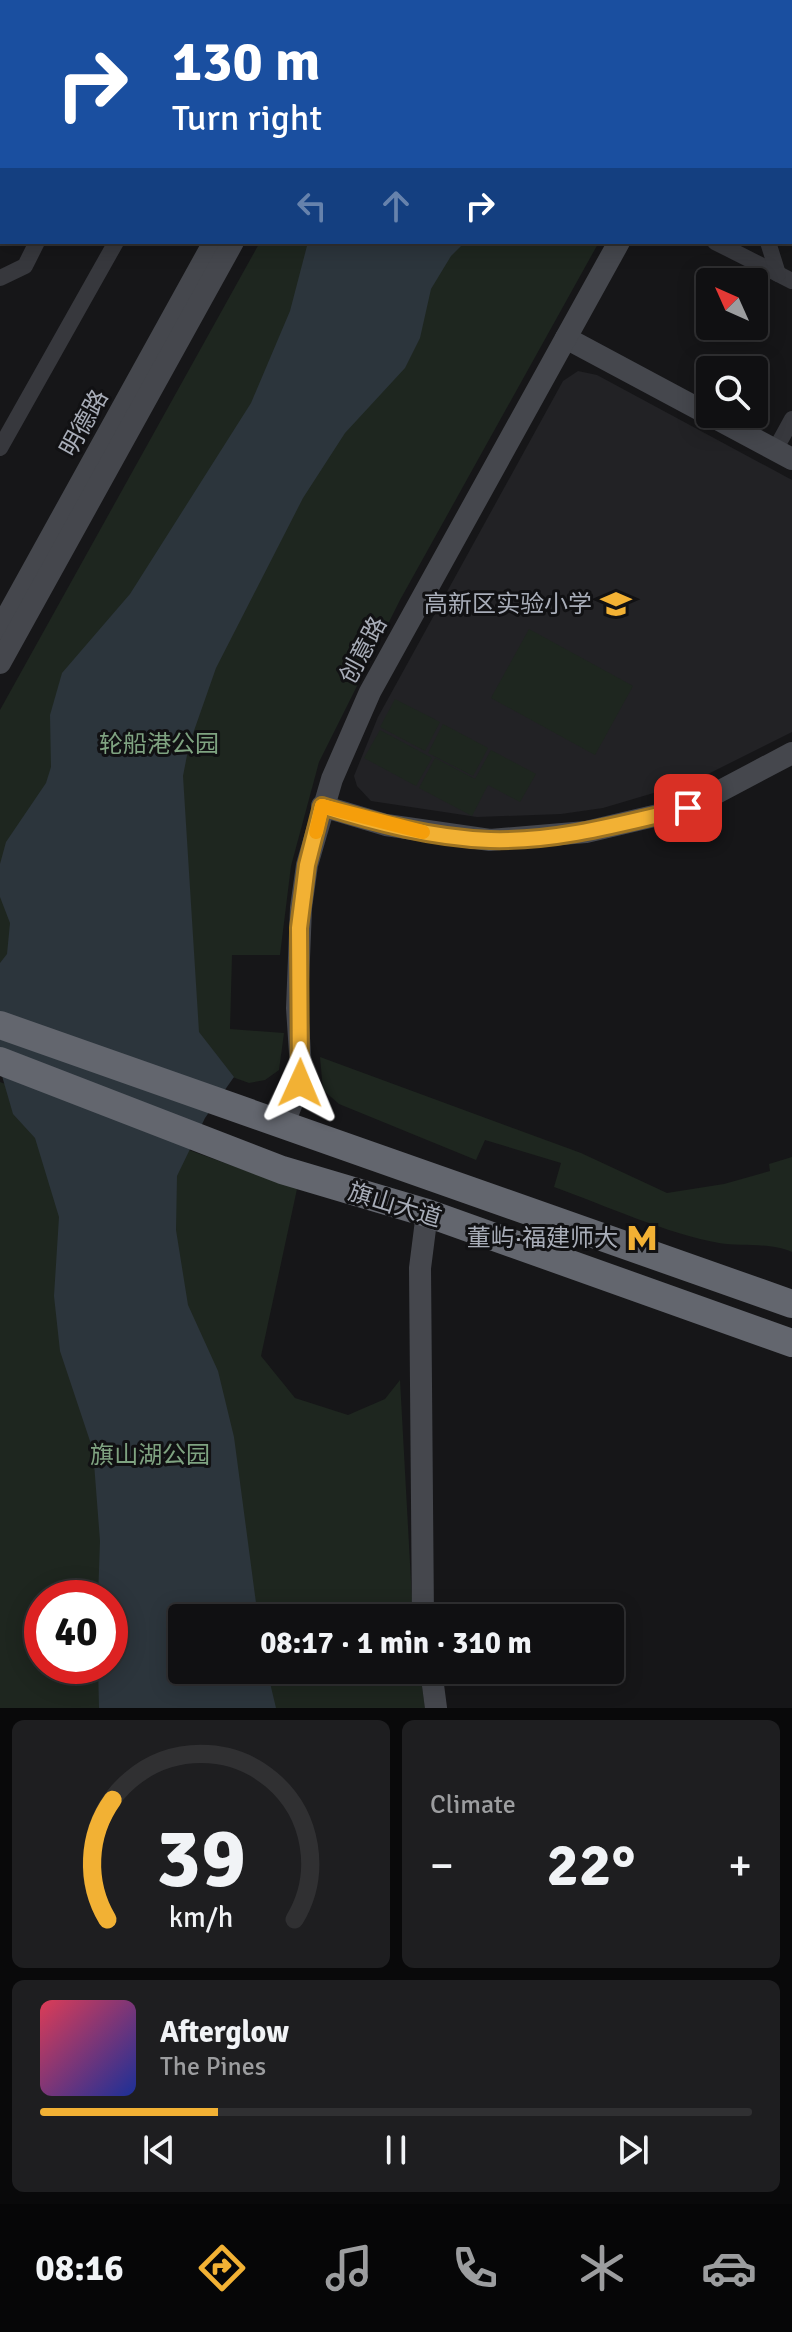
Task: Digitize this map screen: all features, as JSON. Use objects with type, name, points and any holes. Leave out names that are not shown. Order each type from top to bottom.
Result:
[{"type":"highway","name":"旗山大道","points":[[4,1025],[792,1304]]},
{"type":"highway","name":"旗山大道","points":[[0,1061],[282,1170],[427,1213],[792,1345]]},
{"type":"street","points":[[0,278],[25,266],[36,244]]},
{"type":"street","points":[[0,448],[115,244]]},
{"type":"street","name":"明德路","points":[[0,629],[213,244]]},
{"type":"street","points":[[0,663],[232,244]]},
{"type":"street","name":"创意路","points":[[284,1123],[300,1083],[299,928],[307,865],[322,806],[370,692],[618,244]]},
{"type":"street","points":[[769,244],[785,278]]},
{"type":"street","points":[[722,245],[785,278]]},
{"type":"street","points":[[566,338],[787,454],[792,419]]},
{"type":"street","points":[[322,806],[386,825],[490,840],[586,832],[688,808],[792,753]]},
{"type":"street","points":[[423,1604],[420,1268],[427,1213]]},
{"type":"street","points":[[433,1684],[436,1708]]},
{"type":"shaded area","points":[[307,244],[463,244],[451,256],[431,289],[420,338],[405,368],[345,433],[303,498],[216,668],[189,745],[183,776],[199,1032],[234,1077],[205,1118],[177,1176],[176,1230],[188,1305],[218,1371],[234,1437],[256,1604],[168,1604],[168,1684],[270,1684],[276,1708],[99,1708],[98,1684],[128,1684],[128,1580],[99,1580],[100,1541],[93,1450],[60,1351],[54,1296],[59,1217],[35,1138],[13,1114],[0,1069],[0,963],[7,954],[10,923],[0,897],[0,864],[6,842],[46,783],[51,767],[50,715],[62,673],[130,594],[251,403],[290,311]]},
{"type":"shaded area","name":"高新区实验小学","points":[[578,371],[597,375],[792,480],[792,732],[694,781],[603,808],[561,814],[477,817],[371,801],[357,786],[354,776],[378,717],[563,381]]},
{"type":"green space","name":"轮船港公园","points":[[259,244],[598,244],[400,600],[319,762],[291,866],[280,955],[232,955],[230,1029],[284,1033],[279,1070],[265,1080],[249,1083],[0,993],[0,710]]},
{"type":"green space","points":[[529,629],[633,686],[595,755],[491,698]]},
{"type":"green space","points":[[395,699],[440,722],[425,751],[380,727]]},
{"type":"green space","points":[[443,724],[488,748],[473,776],[428,753]]},
{"type":"green space","points":[[380,730],[432,758],[416,786],[364,758]]},
{"type":"green space","points":[[491,750],[536,774],[520,802],[488,785],[472,816],[419,788],[435,758],[475,779]]},
{"type":"green space","points":[[320,1057],[581,1153],[667,1193],[724,1184],[770,1171],[769,1164],[792,1157],[792,1252],[766,1246],[719,1243],[658,1226],[554,1187],[561,1163],[485,1140],[476,1160],[339,1104],[323,1090]]},
{"type":"green space","name":"旗山湖公园","points":[[0,1082],[297,1189],[261,1356],[295,1398],[348,1415],[385,1399],[400,1380],[412,1604],[168,1604],[168,1684],[422,1684],[425,1708],[0,1708]]},
{"type":"slow traffic","points":[[316,832],[322,806],[386,825],[423,832]]},
{"type":"place","name":"高新区实验小学","points":[[616,604]]},
{"type":"place","name":"董屿·福建师大","points":[[642,1238]]},
{"type":"route","points":[[300,1083],[302,1053],[297,1008],[299,928],[307,865],[322,806],[386,825],[490,840],[586,832],[688,808]]}]
